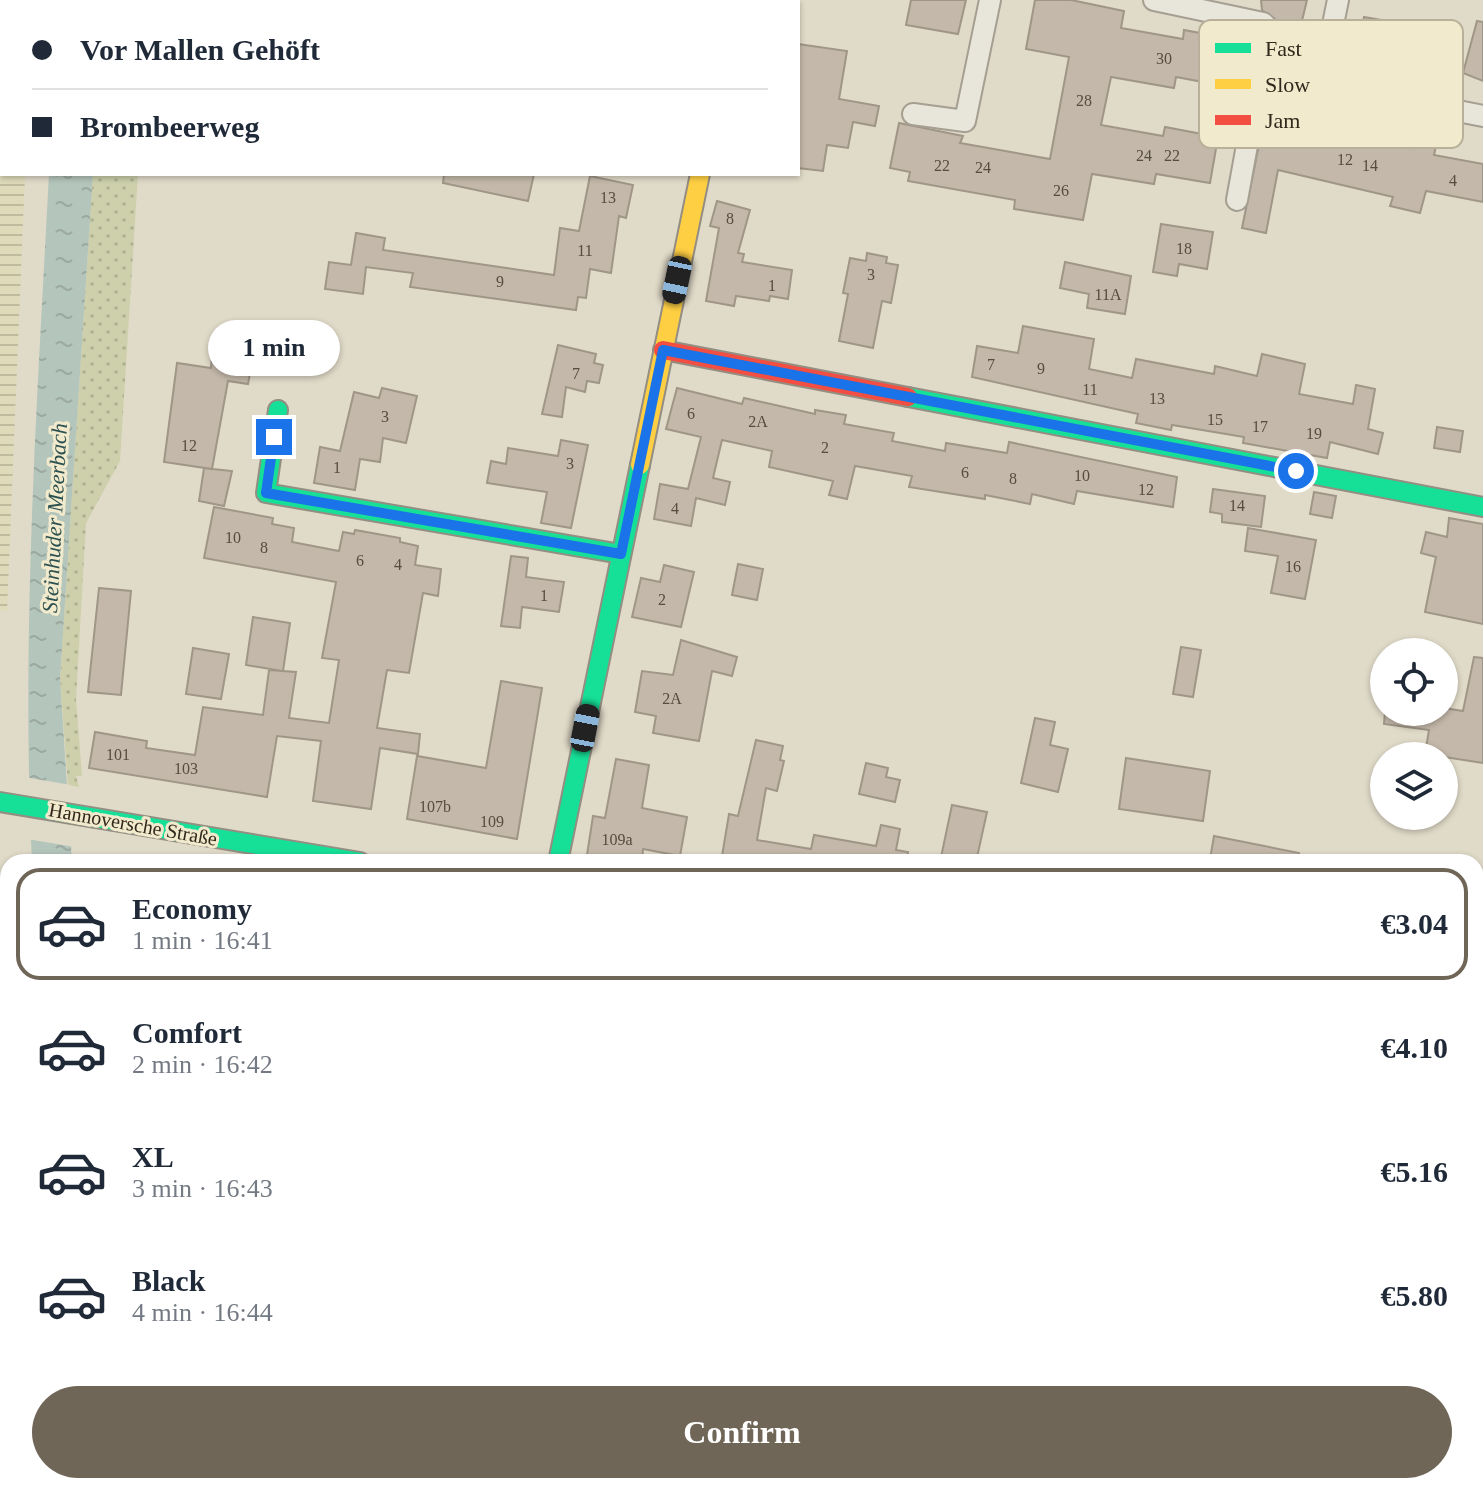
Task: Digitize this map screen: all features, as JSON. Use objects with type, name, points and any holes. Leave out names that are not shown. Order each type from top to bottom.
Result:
[{"type":"street","points":[[913,114],[965,121],[990,0]]},
{"type":"street","points":[[1154,0],[1249,20]]},
{"type":"street","points":[[1334,20],[1338,0]]},
{"type":"street","points":[[1463,112],[1483,116]]},
{"type":"street","points":[[1237,200],[1246,148]]},
{"type":"street","points":[[560,854],[700,176]]},
{"type":"street","points":[[663,350],[1483,507]]},
{"type":"street","points":[[278,410],[266,493],[621,554]]},
{"type":"street","name":"Hannoversche Straße","points":[[0,802],[94,817],[270,854]]},
{"type":"shaded area","points":[[0,176],[25,176],[7,611],[0,610]]},
{"type":"green space","points":[[93,176],[138,176],[120,461],[86,523],[76,699],[82,776],[76,776],[79,787],[68,785],[60,679]]},
{"type":"water","name":"Steinhuder Meerbach","points":[[49,176],[93,176],[60,679],[71,854],[32,854],[28,690],[35,432]]},
{"type":"pier","points":[[24,777],[71,785],[75,847],[27,839]]},
{"type":"building","points":[[911,0],[966,0],[958,34],[906,25]]},
{"type":"building","points":[[1035,0],[1071,0],[1124,11],[1121,28],[1183,39],[1184,30],[1199,33],[1199,81],[1176,77],[1174,88],[1111,77],[1101,125],[1163,136],[1165,127],[1199,133],[1199,148],[1216,148],[1210,183],[1156,174],[1154,184],[1092,174],[1083,220],[1014,209],[1015,200],[908,181],[910,172],[890,168],[899,123],[963,136],[960,143],[1050,159],[1069,57],[1026,49]]},
{"type":"building","points":[[1261,0],[1307,0],[1302,20],[1276,20],[1262,10]]},
{"type":"building","points":[[1477,21],[1483,22],[1483,81],[1463,73]]},
{"type":"building","points":[[800,44],[847,51],[839,99],[879,106],[875,126],[853,122],[848,148],[827,145],[823,171],[800,168]]},
{"type":"building","points":[[1258,148],[1436,148],[1434,155],[1483,164],[1483,202],[1426,191],[1420,213],[1390,206],[1393,197],[1278,170],[1266,233],[1242,228]]},
{"type":"building","points":[[444,176],[534,176],[528,201],[443,183]]},
{"type":"building","points":[[590,176],[633,185],[626,218],[619,216],[611,273],[590,269],[586,298],[578,297],[576,310],[410,287],[413,273],[366,267],[363,294],[325,289],[329,262],[351,265],[356,233],[385,238],[383,250],[554,275],[560,228],[579,231]]},
{"type":"building","points":[[717,201],[750,210],[738,253],[744,254],[742,262],[792,270],[788,299],[770,296],[769,301],[736,296],[734,306],[706,301],[719,228],[710,226]]},
{"type":"building","points":[[1161,224],[1213,232],[1207,269],[1179,264],[1177,276],[1153,272]]},
{"type":"building","points":[[867,253],[887,257],[886,263],[898,265],[891,303],[882,301],[873,348],[839,341],[848,294],[843,293],[850,258],[866,261]]},
{"type":"building","points":[[1065,262],[1131,276],[1125,314],[1087,308],[1089,294],[1060,288]]},
{"type":"building","points":[[1023,326],[1094,339],[1089,369],[1132,378],[1136,359],[1214,374],[1215,366],[1257,376],[1262,354],[1305,364],[1299,394],[1353,404],[1356,385],[1375,389],[1368,429],[1383,433],[1378,454],[1330,442],[1327,458],[1243,443],[1244,437],[1172,425],[1171,430],[1136,423],[1138,414],[972,377],[977,346],[1018,353]]},
{"type":"building","points":[[558,345],[596,354],[594,363],[603,365],[599,383],[587,381],[585,392],[566,387],[562,417],[542,414]]},
{"type":"building","points":[[212,356],[252,362],[248,384],[228,381],[212,469],[164,462],[177,363],[211,368]]},
{"type":"building","points":[[382,388],[417,396],[406,443],[383,438],[380,462],[360,459],[355,490],[314,483],[320,447],[340,451],[354,392],[379,398]]},
{"type":"building","points":[[677,388],[742,404],[744,398],[815,414],[815,410],[846,415],[844,424],[894,433],[892,441],[945,451],[946,443],[1007,453],[1009,442],[1177,477],[1173,507],[1077,491],[1074,504],[1032,494],[1030,504],[985,495],[985,499],[909,487],[912,476],[855,466],[847,499],[829,495],[833,481],[769,467],[772,451],[722,440],[713,478],[730,482],[725,505],[696,498],[691,526],[654,519],[660,484],[688,489],[701,437],[666,429]]},
{"type":"building","points":[[1437,427],[1463,431],[1460,452],[1434,448]]},
{"type":"building","points":[[561,440],[588,445],[571,528],[541,523],[547,492],[487,483],[491,461],[506,464],[508,448],[558,456]]},
{"type":"building","points":[[204,468],[232,471],[224,506],[199,501]]},
{"type":"building","points":[[1213,489],[1265,496],[1261,527],[1222,522],[1222,514],[1210,512]]},
{"type":"building","points":[[1314,492],[1336,496],[1332,518],[1310,514]]},
{"type":"building","points":[[214,507],[273,518],[272,524],[294,528],[292,542],[339,551],[343,532],[354,534],[355,530],[400,538],[400,542],[418,546],[415,565],[441,569],[438,596],[423,593],[409,673],[387,670],[377,728],[420,734],[418,754],[380,748],[371,809],[313,801],[321,741],[277,736],[267,797],[89,768],[95,732],[147,741],[146,748],[195,755],[203,707],[263,715],[269,670],[282,671],[246,665],[253,617],[290,623],[283,671],[296,672],[289,718],[329,723],[339,660],[322,658],[336,582],[204,558]]},
{"type":"building","points":[[1449,518],[1483,524],[1483,624],[1425,612],[1436,557],[1421,553],[1426,532],[1447,537]]},
{"type":"building","points":[[1248,528],[1316,540],[1305,599],[1271,593],[1278,556],[1245,551]]},
{"type":"building","points":[[511,556],[528,558],[526,577],[564,582],[559,612],[522,607],[520,628],[501,626]]},
{"type":"building","points":[[738,564],[763,569],[757,600],[732,595]]},
{"type":"building","points":[[664,565],[694,572],[681,627],[632,617],[641,578],[660,582]]},
{"type":"building","points":[[99,588],[131,591],[121,695],[88,692]]},
{"type":"building","points":[[681,640],[737,657],[732,676],[712,671],[699,741],[653,733],[656,716],[635,712],[642,671],[673,675]]},
{"type":"building","points":[[1181,647],[1201,650],[1193,697],[1173,694]]},
{"type":"building","points":[[193,648],[229,654],[221,699],[186,694]]},
{"type":"building","points":[[1474,657],[1483,658],[1483,763],[1458,759],[1458,742],[1427,742],[1429,730],[1399,726],[1458,726],[1458,710],[1463,711]]},
{"type":"building","points":[[501,681],[542,688],[517,839],[407,819],[417,756],[486,768]]},
{"type":"building","points":[[1035,718],[1055,722],[1050,745],[1068,749],[1058,792],[1021,783]]},
{"type":"building","points":[[756,740],[783,746],[780,760],[784,761],[777,791],[766,788],[757,840],[811,849],[814,835],[876,846],[881,825],[900,829],[896,850],[908,854],[722,854],[729,814],[738,816]]},
{"type":"building","points":[[1126,758],[1210,771],[1203,821],[1119,809]]},
{"type":"building","points":[[616,759],[649,765],[642,808],[687,817],[680,854],[643,849],[643,854],[587,854],[593,816],[605,818]]},
{"type":"building","points":[[866,763],[888,768],[886,777],[900,780],[895,802],[859,794]]},
{"type":"building","points":[[952,805],[987,812],[978,854],[942,854]]},
{"type":"building","points":[[1214,836],[1299,853],[1299,854],[1211,854]]},
{"type":"traffic: fast","points":[[908,397],[1483,507]]},
{"type":"traffic: fast","points":[[278,410],[266,493],[621,554]]},
{"type":"traffic: fast","points":[[560,854],[640,465]]},
{"type":"traffic: fast","points":[[0,802],[312,854]]},
{"type":"traffic: slow","points":[[640,465],[700,176]]},
{"type":"traffic: jam","points":[[663,350],[908,397]]},
{"type":"route","points":[[274,437],[266,493],[621,554],[663,350],[1296,471]]}]
